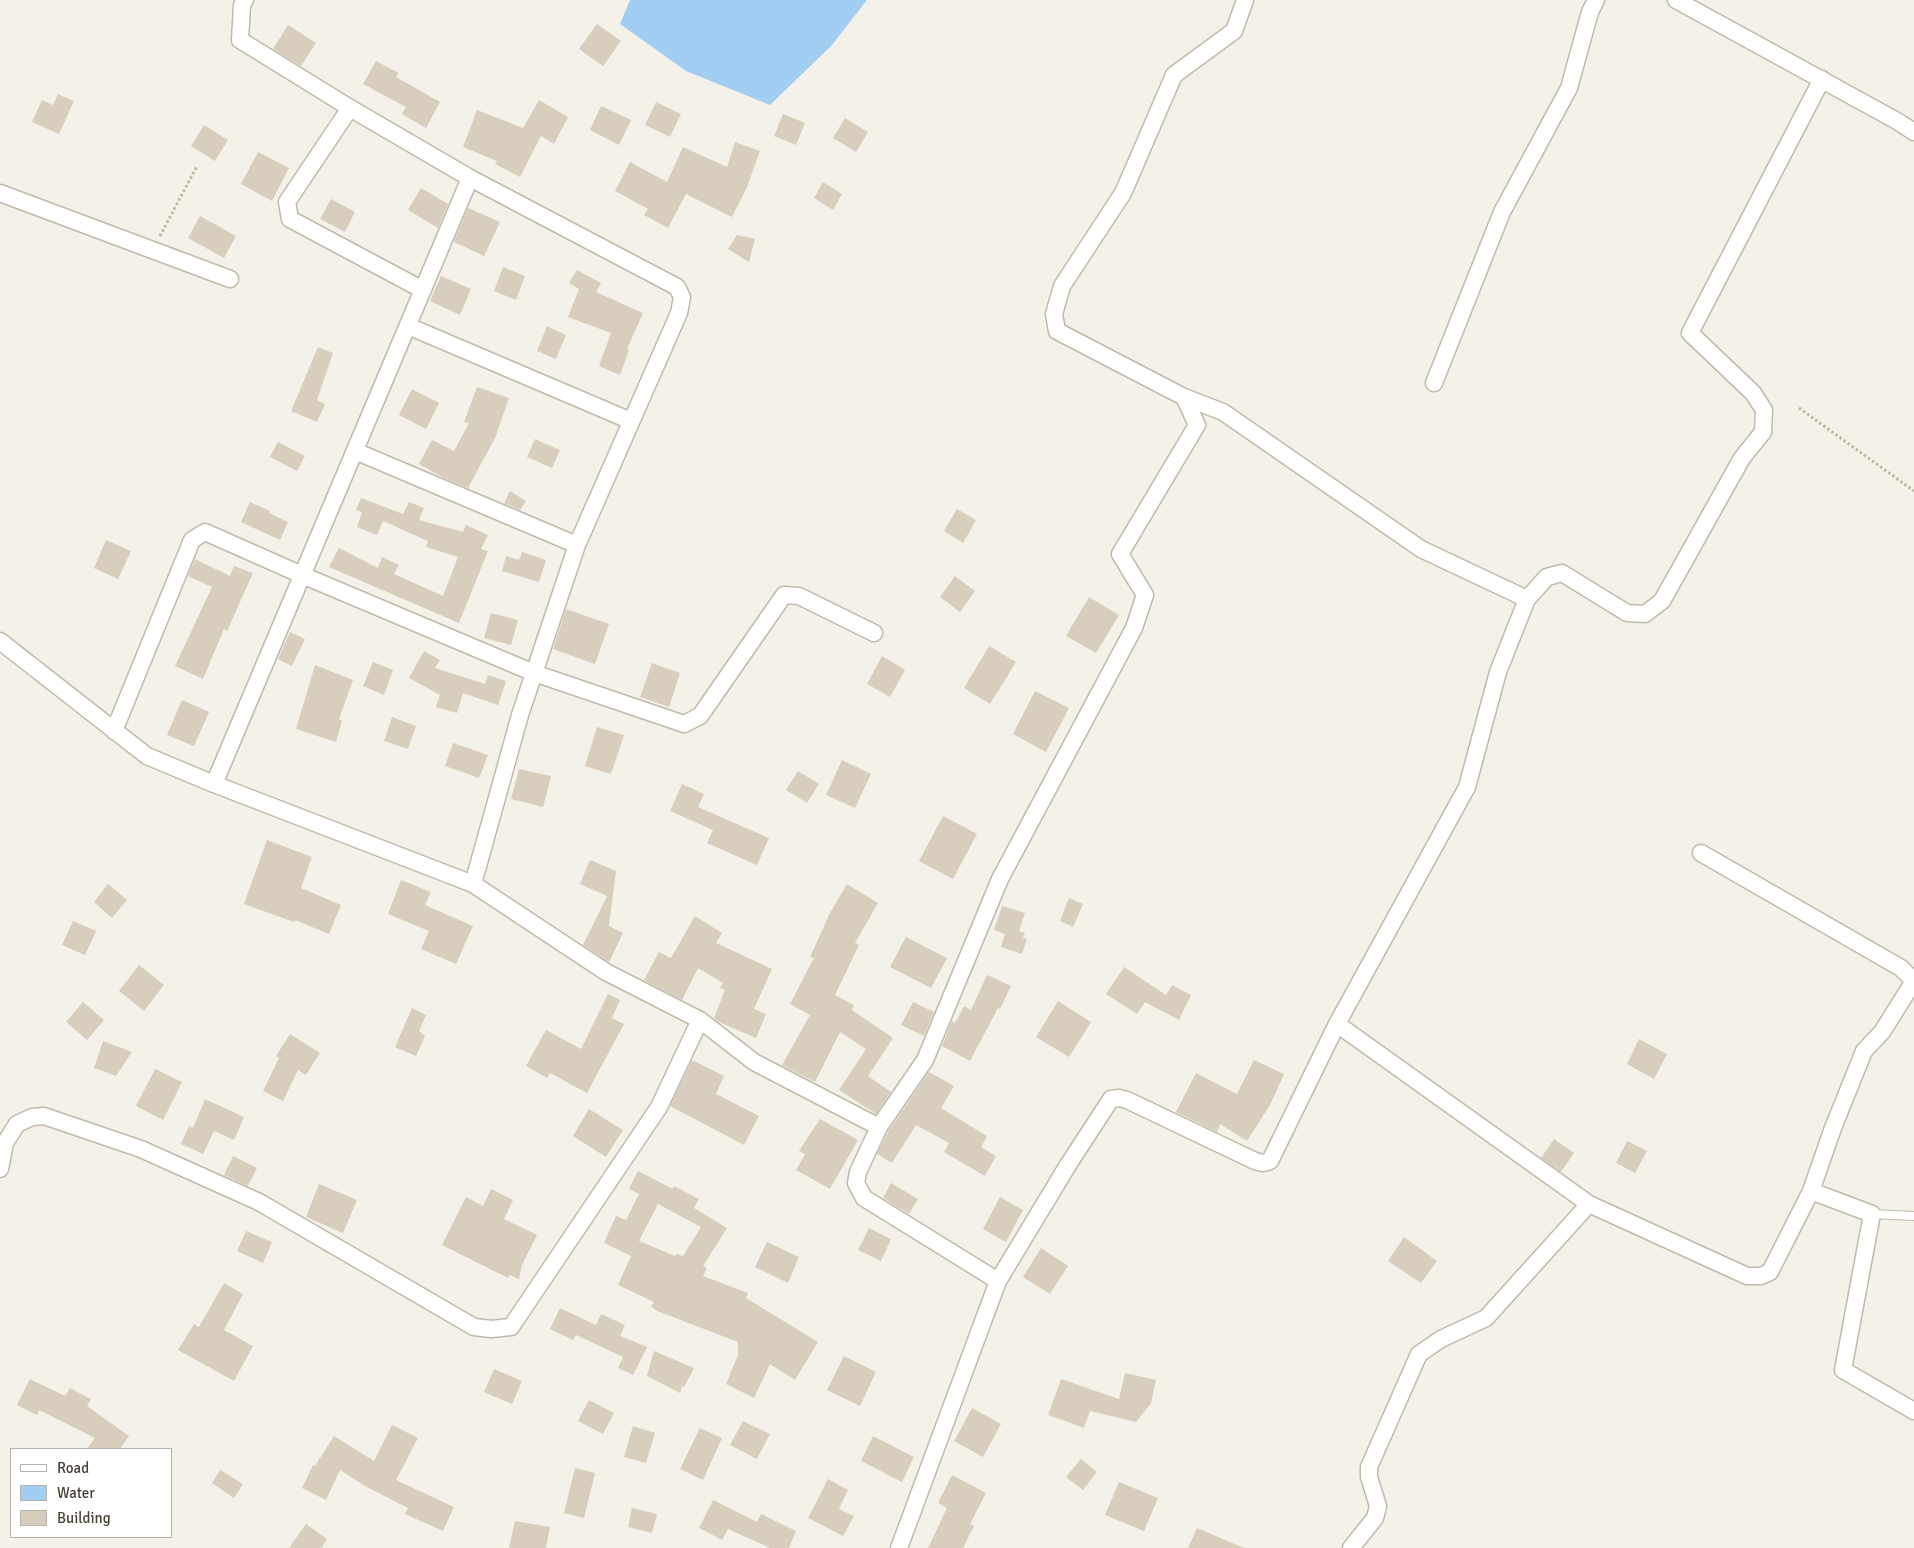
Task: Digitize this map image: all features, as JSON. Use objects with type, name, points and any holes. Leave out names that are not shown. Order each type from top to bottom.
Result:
[{"type":"street","points":[[245,0],[242,5],[240,40],[350,108],[470,178],[677,287],[682,298],[678,312],[577,545],[520,716],[473,884]]},
{"type":"street","points":[[1245,0],[1234,31],[1174,75],[1123,193],[1062,286],[1054,314],[1057,331],[1184,398],[1223,412],[1421,549],[1527,599]]},
{"type":"street","points":[[1434,383],[1502,212],[1569,88],[1590,12],[1596,0]]},
{"type":"street","points":[[1676,0],[1822,79],[1914,132]]},
{"type":"street","points":[[899,1548],[998,1281],[1068,1165],[1111,1099],[1127,1100],[1255,1162],[1263,1163],[1270,1161],[1337,1024],[1466,788],[1498,672],[1527,599],[1547,577],[1562,573],[1627,613],[1645,614],[1662,601],[1742,458],[1763,432],[1764,410],[1753,393],[1690,333],[1822,79]]},
{"type":"street","points":[[350,108],[287,202],[290,219],[423,290]]},
{"type":"street","points":[[214,784],[470,178]]},
{"type":"street","points":[[0,193],[230,279]]},
{"type":"street","points":[[408,326],[631,421]]},
{"type":"street","points":[[998,1281],[864,1198],[856,1183],[858,1172],[879,1127],[924,1060],[1000,879],[1134,628],[1145,595],[1120,554],[1197,425],[1184,398]]},
{"type":"street","points":[[355,451],[577,545]]},
{"type":"street","points":[[114,731],[192,540],[205,532],[534,673],[684,724],[700,716],[784,595],[799,596],[874,633]]},
{"type":"street","points":[[0,641],[147,756],[214,784],[473,884],[606,972],[700,1020],[754,1062],[879,1127]]},
{"type":"street","points":[[1337,1024],[1589,1204],[1747,1276],[1761,1276],[1770,1272],[1811,1190],[1833,1128],[1864,1052],[1882,1032],[1914,981],[1901,968],[1701,853]]},
{"type":"street","points":[[0,1169],[5,1143],[17,1124],[32,1117],[44,1116],[141,1149],[259,1202],[474,1327],[491,1330],[511,1327],[659,1106],[700,1020]]},
{"type":"street","points":[[1811,1190],[1872,1214],[1843,1370],[1914,1410]]},
{"type":"street","points":[[1351,1548],[1374,1518],[1378,1506],[1369,1477],[1369,1466],[1420,1354],[1441,1339],[1486,1318],[1589,1204]]},
{"type":"lane","points":[[1872,1214],[1914,1216]]},
{"type":"path","points":[[153,250],[197,166]]},
{"type":"path","points":[[1799,408],[1914,491]]},
{"type":"water","points":[[630,0],[867,0],[832,45],[770,105],[686,71],[620,24]]},
{"type":"building","points":[[597,24],[621,41],[603,66],[579,49]]},
{"type":"building","points":[[288,25],[316,43],[301,66],[273,49]]},
{"type":"building","points":[[376,61],[399,73],[396,77],[440,102],[426,128],[402,114],[406,107],[363,84]]},
{"type":"building","points":[[58,94],[74,101],[59,134],[32,122],[42,100],[53,105]]},
{"type":"building","points":[[539,100],[568,117],[554,144],[541,136],[520,177],[495,164],[497,161],[463,147],[477,110],[523,128]]},
{"type":"building","points":[[656,102],[681,114],[670,137],[645,125]]},
{"type":"building","points":[[601,106],[631,120],[619,145],[590,130]]},
{"type":"building","points":[[783,114],[805,123],[796,145],[774,136]]},
{"type":"building","points":[[845,118],[868,132],[856,152],[833,138]]},
{"type":"building","points":[[204,125],[228,140],[215,161],[191,146]]},
{"type":"building","points":[[735,142],[760,151],[747,187],[732,217],[686,194],[668,228],[644,215],[648,209],[615,191],[630,162],[667,182],[683,147],[727,167]]},
{"type":"building","points":[[258,152],[289,168],[272,201],[241,184]]},
{"type":"building","points":[[823,182],[842,194],[833,210],[814,198]]},
{"type":"building","points":[[421,188],[448,204],[438,228],[408,210]]},
{"type":"building","points":[[331,199],[355,212],[345,232],[320,219]]},
{"type":"building","points":[[468,208],[500,222],[484,256],[454,242]]},
{"type":"building","points":[[200,216],[236,236],[224,258],[188,238]]},
{"type":"building","points":[[737,235],[755,239],[749,262],[728,249]]},
{"type":"building","points":[[503,267],[525,276],[516,300],[494,291]]},
{"type":"building","points":[[577,270],[601,283],[596,292],[643,313],[627,349],[629,350],[620,375],[599,366],[611,333],[568,317],[579,289],[569,283]]},
{"type":"building","points":[[441,276],[471,289],[460,315],[430,301]]},
{"type":"building","points":[[547,326],[566,335],[556,359],[537,351]]},
{"type":"building","points":[[318,347],[333,353],[317,400],[325,404],[317,422],[291,411]]},
{"type":"building","points":[[477,387],[509,398],[495,438],[468,488],[444,478],[419,464],[432,440],[454,451],[469,423],[464,422]]},
{"type":"building","points":[[412,389],[439,403],[426,429],[399,415]]},
{"type":"building","points":[[535,439],[560,450],[552,468],[527,457]]},
{"type":"building","points":[[278,442],[305,456],[297,471],[270,457]]},
{"type":"building","points":[[510,491],[526,501],[520,510],[504,503]]},
{"type":"building","points":[[361,498],[403,514],[409,502],[424,508],[419,520],[463,532],[466,525],[488,535],[481,549],[488,551],[459,623],[329,567],[339,548],[378,568],[382,557],[399,565],[394,574],[443,596],[458,557],[426,547],[428,541],[383,521],[377,535],[357,527],[362,512],[356,510]]},
{"type":"building","points":[[250,502],[288,522],[280,540],[241,522]]},
{"type":"building","points":[[957,509],[976,520],[963,543],[944,531]]},
{"type":"building","points":[[106,540],[131,551],[118,579],[94,568]]},
{"type":"building","points":[[522,552],[546,560],[539,582],[502,571],[506,556],[519,560]]},
{"type":"building","points":[[195,559],[230,576],[234,566],[253,573],[227,631],[224,629],[203,679],[175,666],[212,587],[188,576]]},
{"type":"building","points":[[955,576],[975,591],[960,612],[940,597]]},
{"type":"building","points":[[1089,597],[1119,615],[1096,653],[1066,636]]},
{"type":"building","points":[[566,609],[609,624],[595,664],[553,649]]},
{"type":"building","points":[[491,613],[518,620],[511,645],[484,638]]},
{"type":"building","points":[[290,632],[305,639],[292,666],[278,659]]},
{"type":"building","points":[[989,646],[1016,662],[990,704],[964,688]]},
{"type":"building","points":[[424,651],[440,660],[435,668],[485,684],[488,675],[506,681],[498,705],[463,693],[457,713],[436,707],[440,695],[409,678]]},
{"type":"building","points":[[882,656],[905,670],[890,697],[867,684]]},
{"type":"building","points":[[373,662],[393,670],[384,695],[363,686]]},
{"type":"building","points":[[652,663],[680,673],[669,707],[640,697]]},
{"type":"building","points":[[315,665],[353,680],[339,719],[342,721],[336,742],[296,729]]},
{"type":"building","points":[[1035,691],[1069,708],[1046,752],[1013,734]]},
{"type":"building","points":[[182,700],[209,712],[194,746],[167,735]]},
{"type":"building","points":[[392,717],[416,726],[408,749],[384,741]]},
{"type":"building","points":[[597,727],[624,735],[611,774],[585,766]]},
{"type":"building","points":[[453,743],[488,755],[479,778],[445,766]]},
{"type":"building","points":[[842,760],[871,774],[855,808],[826,795]]},
{"type":"building","points":[[519,769],[551,776],[543,807],[511,799]]},
{"type":"building","points":[[798,771],[819,784],[807,803],[786,790]]},
{"type":"building","points":[[682,784],[704,794],[698,807],[769,838],[757,865],[707,843],[713,830],[670,811]]},
{"type":"building","points":[[943,816],[977,834],[953,879],[919,861]]},
{"type":"building","points":[[267,840],[312,857],[301,888],[341,905],[329,934],[295,920],[294,922],[244,904]]},
{"type":"building","points":[[590,860],[616,871],[609,926],[623,933],[609,962],[583,945],[607,896],[580,884]]},
{"type":"building","points":[[401,880],[431,892],[425,905],[473,926],[456,964],[421,949],[429,931],[388,914]]},
{"type":"building","points":[[108,884],[127,900],[112,918],[94,902]]},
{"type":"building","points":[[847,884],[878,903],[855,943],[859,945],[835,995],[854,1005],[852,1010],[893,1038],[868,1076],[891,1092],[876,1114],[839,1090],[866,1049],[840,1032],[815,1082],[782,1065],[810,1015],[790,1004],[814,958],[810,957],[830,913]]},
{"type":"building","points":[[1069,898],[1083,904],[1073,927],[1060,921]]},
{"type":"building","points":[[1002,906],[1025,913],[1019,931],[1025,933],[1023,938],[1027,939],[1022,954],[1001,947],[1005,934],[994,930]]},
{"type":"building","points":[[695,916],[722,933],[716,943],[772,969],[754,1009],[766,1014],[756,1038],[714,1018],[725,990],[720,988],[723,983],[698,968],[682,1000],[644,980],[659,952],[671,958]]},
{"type":"building","points":[[73,921],[96,931],[85,955],[62,945]]},
{"type":"building","points":[[906,937],[947,958],[931,988],[890,967]]},
{"type":"building","points":[[139,965],[164,985],[144,1011],[119,991]]},
{"type":"building","points":[[1124,967],[1166,995],[1172,985],[1191,995],[1179,1020],[1145,1002],[1137,1014],[1106,994]]},
{"type":"building","points":[[987,975],[1011,986],[970,1061],[942,1046],[952,1021],[955,1023],[964,1006],[971,1010]]},
{"type":"building","points":[[608,994],[620,1000],[612,1018],[624,1024],[587,1093],[550,1073],[547,1078],[526,1066],[546,1030],[581,1049]]},
{"type":"building","points":[[1058,1001],[1091,1022],[1069,1057],[1036,1037]]},
{"type":"building","points":[[83,1002],[104,1020],[87,1040],[66,1022]]},
{"type":"building","points":[[913,1002],[934,1012],[924,1036],[901,1025]]},
{"type":"building","points":[[412,1008],[426,1015],[419,1031],[425,1036],[416,1056],[395,1047]]},
{"type":"building","points":[[290,1034],[320,1053],[306,1075],[298,1070],[283,1101],[263,1091],[279,1058],[276,1056]]},
{"type":"building","points":[[1639,1039],[1667,1054],[1654,1079],[1627,1064]]},
{"type":"building","points":[[103,1041],[132,1052],[116,1076],[94,1068]]},
{"type":"building","points":[[692,1060],[724,1076],[716,1094],[759,1116],[744,1145],[670,1106]]},
{"type":"building","points":[[1254,1060],[1284,1074],[1270,1105],[1247,1141],[1220,1124],[1217,1132],[1176,1112],[1196,1073],[1237,1094]]},
{"type":"building","points":[[155,1069],[182,1082],[163,1120],[136,1106]]},
{"type":"building","points":[[929,1072],[954,1086],[941,1108],[987,1136],[981,1147],[996,1156],[985,1176],[944,1152],[949,1143],[916,1125],[892,1163],[877,1154],[888,1132]]},
{"type":"building","points":[[205,1099],[244,1117],[234,1140],[214,1131],[203,1154],[181,1144],[189,1126],[193,1128]]},
{"type":"building","points":[[589,1109],[623,1130],[606,1157],[573,1136]]},
{"type":"building","points":[[820,1119],[858,1140],[830,1189],[796,1170],[805,1154],[799,1151]]},
{"type":"building","points":[[1554,1139],[1574,1153],[1561,1172],[1541,1158]]},
{"type":"building","points":[[1627,1141],[1647,1151],[1635,1173],[1616,1163]]},
{"type":"building","points":[[233,1156],[257,1168],[248,1186],[224,1175]]},
{"type":"building","points":[[638,1171],[673,1189],[674,1186],[699,1199],[694,1208],[727,1228],[703,1266],[707,1268],[703,1276],[748,1293],[746,1298],[818,1342],[795,1380],[770,1364],[754,1398],[726,1384],[738,1355],[738,1342],[657,1311],[651,1306],[654,1302],[618,1285],[631,1256],[604,1243],[616,1216],[626,1220],[639,1194],[629,1189]],"holes":[[[658,1204],[701,1227],[683,1256],[677,1254],[675,1256],[639,1241]]]},
{"type":"building","points":[[891,1183],[918,1199],[909,1214],[883,1198]]},
{"type":"building","points":[[319,1184],[357,1200],[343,1233],[306,1217]]},
{"type":"building","points":[[491,1189],[513,1200],[504,1219],[537,1235],[522,1265],[519,1279],[510,1275],[508,1278],[442,1245],[466,1197],[483,1206]]},
{"type":"building","points":[[1000,1197],[1023,1210],[1006,1242],[983,1229]]},
{"type":"building","points":[[869,1228],[891,1239],[881,1261],[858,1250]]},
{"type":"building","points":[[246,1231],[272,1242],[263,1263],[237,1251]]},
{"type":"building","points":[[1404,1237],[1437,1261],[1421,1283],[1388,1261]]},
{"type":"building","points":[[767,1242],[799,1257],[788,1283],[755,1267]]},
{"type":"building","points":[[1041,1248],[1068,1266],[1050,1294],[1023,1277]]},
{"type":"building","points":[[224,1283],[243,1294],[224,1330],[253,1346],[234,1381],[178,1350],[194,1324],[199,1327]]},
{"type":"building","points":[[560,1308],[596,1325],[601,1314],[625,1325],[620,1336],[647,1347],[633,1375],[618,1368],[623,1357],[576,1335],[573,1340],[550,1329]]},
{"type":"building","points":[[654,1351],[694,1368],[684,1387],[682,1386],[680,1393],[647,1376]]},
{"type":"building","points":[[844,1356],[876,1372],[860,1406],[827,1390]]},
{"type":"building","points":[[494,1369],[522,1381],[512,1404],[484,1392]]},
{"type":"building","points":[[1125,1373],[1156,1380],[1151,1403],[1136,1422],[1090,1411],[1084,1428],[1048,1415],[1061,1379],[1119,1399]]},
{"type":"building","points":[[30,1379],[65,1396],[70,1388],[91,1399],[87,1406],[129,1436],[121,1448],[88,1448],[95,1438],[39,1410],[37,1415],[17,1405]]},
{"type":"building","points":[[589,1400],[614,1413],[603,1434],[578,1421]]},
{"type":"building","points":[[972,1408],[1001,1424],[983,1457],[954,1441]]},
{"type":"building","points":[[743,1421],[770,1434],[757,1459],[730,1445]]},
{"type":"building","points":[[392,1425],[418,1438],[396,1480],[454,1507],[443,1531],[405,1514],[408,1508],[365,1486],[340,1470],[326,1500],[302,1488],[313,1465],[315,1466],[334,1436],[374,1461]]},
{"type":"building","points":[[633,1426],[655,1433],[646,1463],[624,1457]]},
{"type":"building","points":[[700,1428],[722,1438],[703,1480],[680,1469]]},
{"type":"building","points":[[873,1436],[914,1457],[902,1482],[861,1461]]},
{"type":"building","points":[[1081,1459],[1097,1472],[1083,1490],[1066,1477]]},
{"type":"building","points":[[575,1468],[595,1473],[584,1518],[564,1513]]},
{"type":"building","points":[[220,1470],[243,1484],[234,1498],[212,1483]]},
{"type":"building","points":[[952,1475],[986,1493],[970,1524],[974,1526],[963,1548],[928,1548],[947,1508],[938,1503]]},
{"type":"building","points":[[828,1479],[848,1490],[839,1509],[854,1516],[843,1536],[808,1518]]},
{"type":"building","points":[[1119,1482],[1158,1498],[1144,1531],[1105,1515]]},
{"type":"building","points":[[713,1500],[757,1522],[761,1514],[796,1531],[789,1548],[770,1548],[728,1529],[722,1540],[699,1528]]},
{"type":"building","points":[[632,1508],[657,1514],[652,1533],[628,1527]]},
{"type":"building","points":[[515,1521],[550,1527],[546,1548],[509,1548]]},
{"type":"building","points":[[306,1524],[327,1539],[321,1548],[289,1548]]},
{"type":"building","points":[[1197,1528],[1244,1548],[1188,1548]]}]
